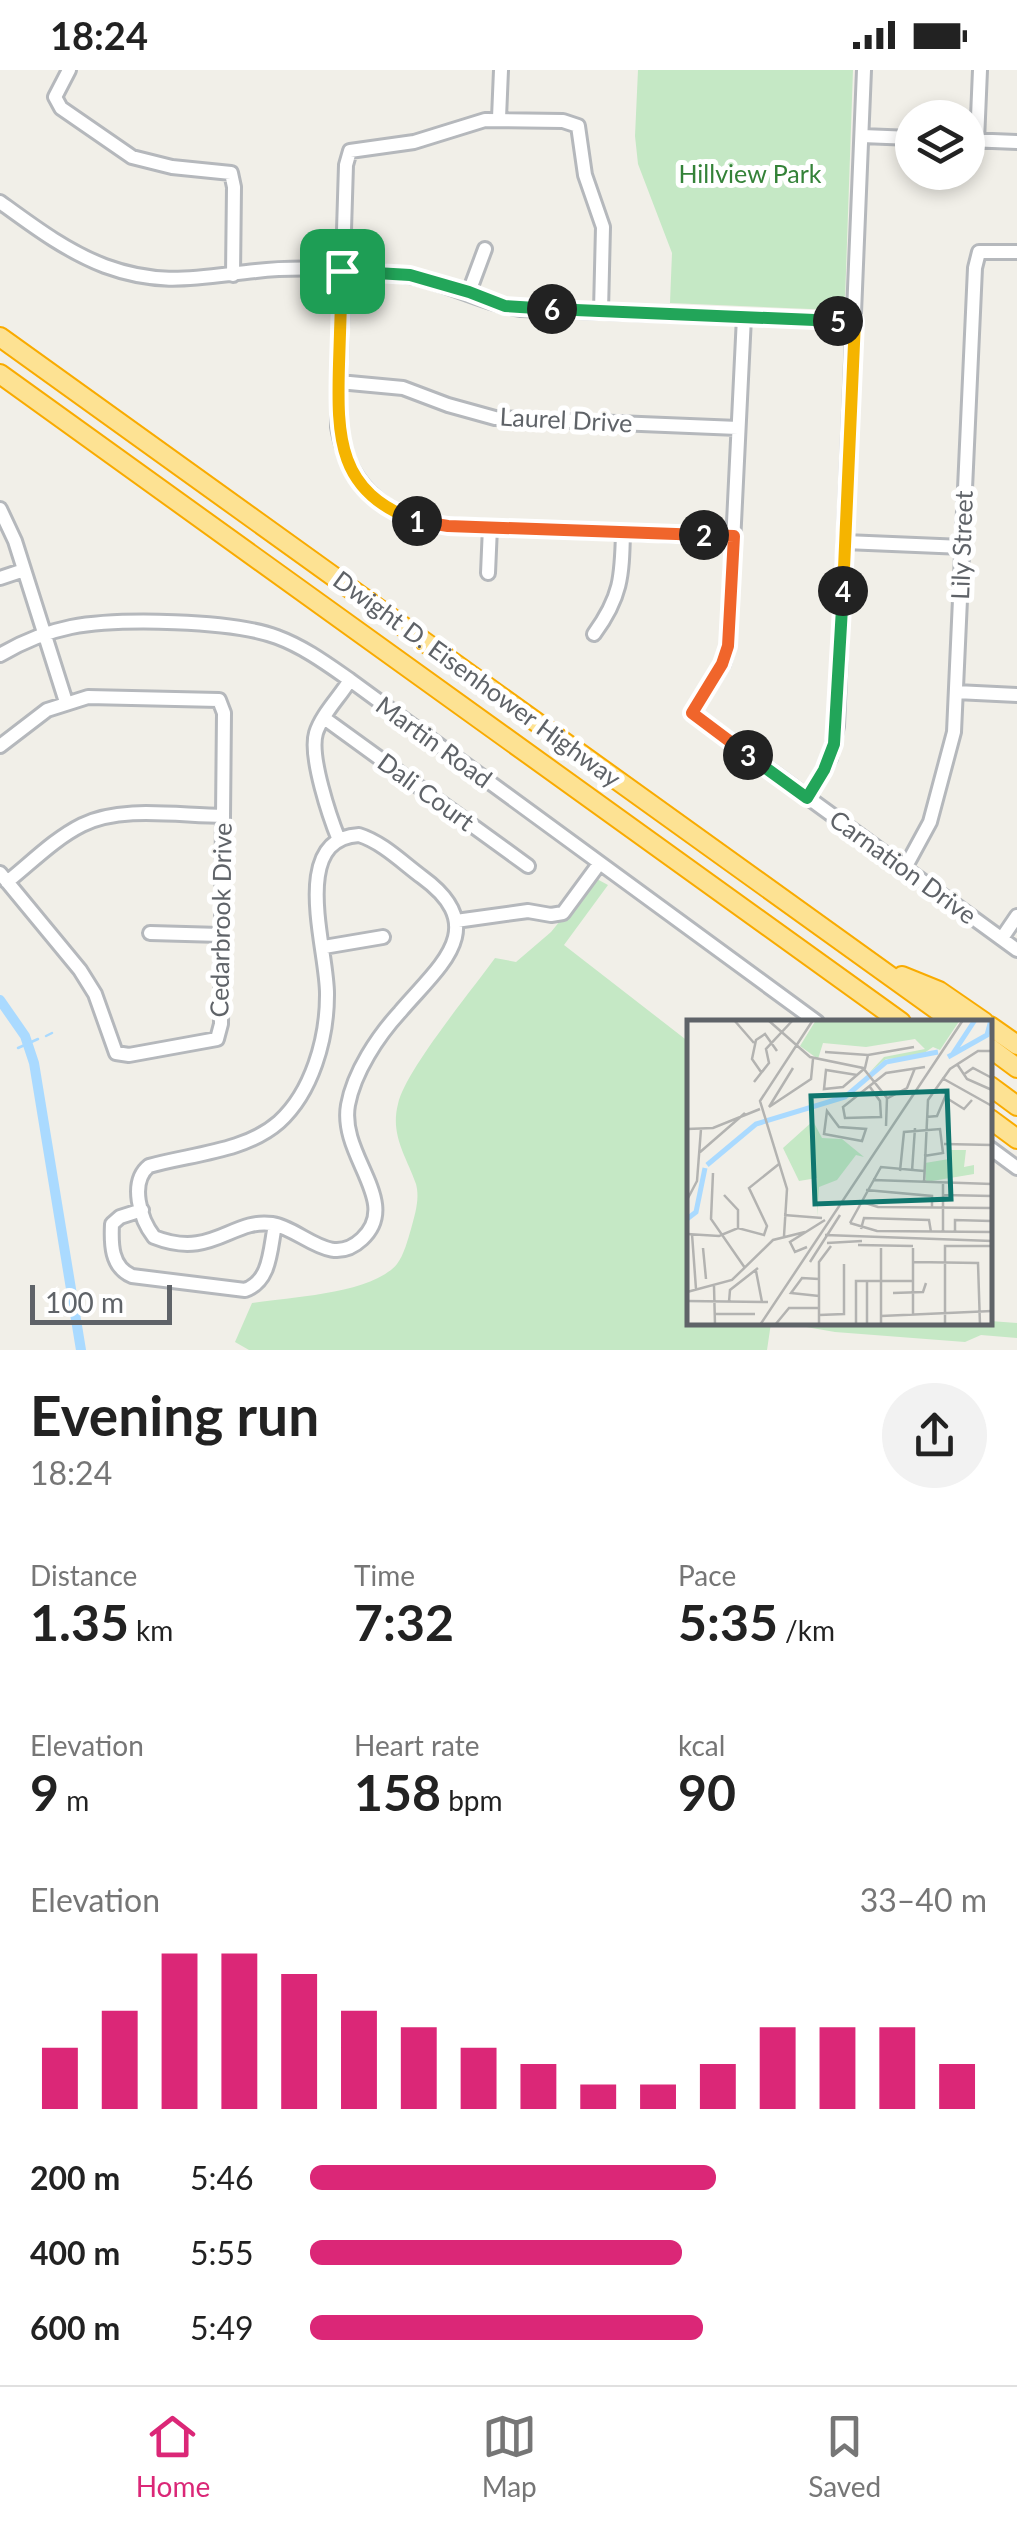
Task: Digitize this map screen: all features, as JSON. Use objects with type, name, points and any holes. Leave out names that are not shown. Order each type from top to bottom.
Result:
[{"type":"highway","name":"Dwight D. Eisenhower Highway","points":[[0,336],[951,1020]]},
{"type":"highway","name":"Dwight D. Eisenhower Highway","points":[[0,374],[898,1020]]},
{"type":"highway","points":[[870,962],[939,991],[981,1020]]},
{"type":"highway","points":[[855,990],[883,1020]]},
{"type":"highway","points":[[992,1028],[1017,1045]]},
{"type":"highway","points":[[992,1049],[1017,1068]]},
{"type":"highway","points":[[992,1087],[1017,1106]]},
{"type":"highway","points":[[992,1121],[1017,1140]]},
{"type":"street","points":[[69,70],[54,97],[62,108],[114,146],[156,165],[231,173],[233,274]]},
{"type":"street","points":[[499,118],[500,70]]},
{"type":"street","points":[[807,798],[830,758],[837,726],[864,70]]},
{"type":"street","points":[[977,100],[980,70]]},
{"type":"street","points":[[601,311],[603,227],[585,176],[578,126],[563,121],[499,118],[468,122],[414,142],[350,150],[346,165],[342,271],[341,443],[366,490],[393,512],[418,522],[734,536],[744,317]]},
{"type":"street","points":[[862,136],[895,137]]},
{"type":"street","points":[[985,141],[1017,142]]},
{"type":"street","points":[[0,202],[52,239],[107,267],[163,279],[210,279],[283,270],[410,275],[505,306],[855,321]]},
{"type":"street","points":[[469,292],[485,249]]},
{"type":"street","name":"Lily Street","points":[[905,868],[930,822],[951,747],[975,268],[979,252],[1017,252]]},
{"type":"street","name":"Laurel Drive","points":[[339,382],[403,388],[448,406],[495,418],[738,428]]},
{"type":"street","points":[[0,510],[24,570],[66,702],[37,717],[0,746]]},
{"type":"street","points":[[488,572],[490,527]]},
{"type":"street","points":[[594,634],[616,600],[621,582],[623,532]]},
{"type":"street","name":"Carnation Drive","points":[[734,536],[728,646],[722,664],[692,713],[1017,950]]},
{"type":"street","points":[[846,542],[962,547]]},
{"type":"street","points":[[0,578],[24,570]]},
{"type":"street","name":"Martin Road","points":[[0,655],[45,634],[91,624],[208,625],[256,630],[299,647],[350,680],[813,1020]]},
{"type":"street","points":[[339,840],[314,740],[350,680]]},
{"type":"street","points":[[956,692],[1017,695]]},
{"type":"street","name":"Cedarbrook Drive","points":[[4,878],[80,970],[95,994],[116,1053],[143,1053],[217,1038],[224,713],[220,700],[111,696],[66,702]]},
{"type":"street","name":"Dali Court","points":[[324,718],[528,866]]},
{"type":"street","points":[[4,878],[85,824],[128,815],[223,816]]},
{"type":"street","points":[[359,836],[379,844],[437,888],[448,900],[456,921],[454,946],[447,960],[384,1032],[348,1104],[348,1136],[376,1200],[372,1228],[361,1240],[340,1250],[315,1246],[274,1224],[255,1225],[212,1242],[192,1244],[154,1236],[142,1210],[138,1180],[149,1166],[253,1139],[279,1122],[301,1096],[312,1072],[327,1000],[317,874],[328,846],[339,840],[359,836]]},
{"type":"street","points":[[456,921],[528,911],[563,913],[599,864]]},
{"type":"street","points":[[1002,938],[1017,916]]},
{"type":"street","points":[[150,933],[222,935]]},
{"type":"street","points":[[324,946],[383,937]]},
{"type":"street","points":[[992,1149],[1017,1168]]},
{"type":"street","points":[[142,1210],[120,1216],[112,1224],[114,1260],[122,1271],[132,1276],[245,1290],[257,1286],[264,1275],[274,1224]]},
{"type":"green space","name":"Hillview Park","points":[[638,70],[853,70],[842,306],[834,310],[670,303],[672,253],[638,164]]},
{"type":"green space","points":[[595,878],[608,885],[564,945],[687,1040],[687,1325],[771,1325],[767,1350],[249,1350],[235,1342],[252,1303],[350,1288],[385,1274],[397,1264],[409,1237],[417,1195],[396,1126],[403,1090],[495,958],[516,962],[551,932]]},
{"type":"green space","points":[[1017,1323],[1017,1338],[981,1335],[965,1342],[795,1325]]},
{"type":"waterway","points":[[0,1000],[25,1036],[34,1063],[81,1350]]},
{"type":"waterway","points":[[46,1036],[52,1033]]},
{"type":"waterway","points":[[18,1048],[38,1039]]},
{"type":"route","points":[[342,271],[410,275],[469,292],[488,302],[520,308],[855,321],[837,726],[830,758],[807,798],[692,713],[713,681],[728,646],[734,536],[434,525],[393,512],[366,490],[347,460],[338,427],[342,271]]}]
